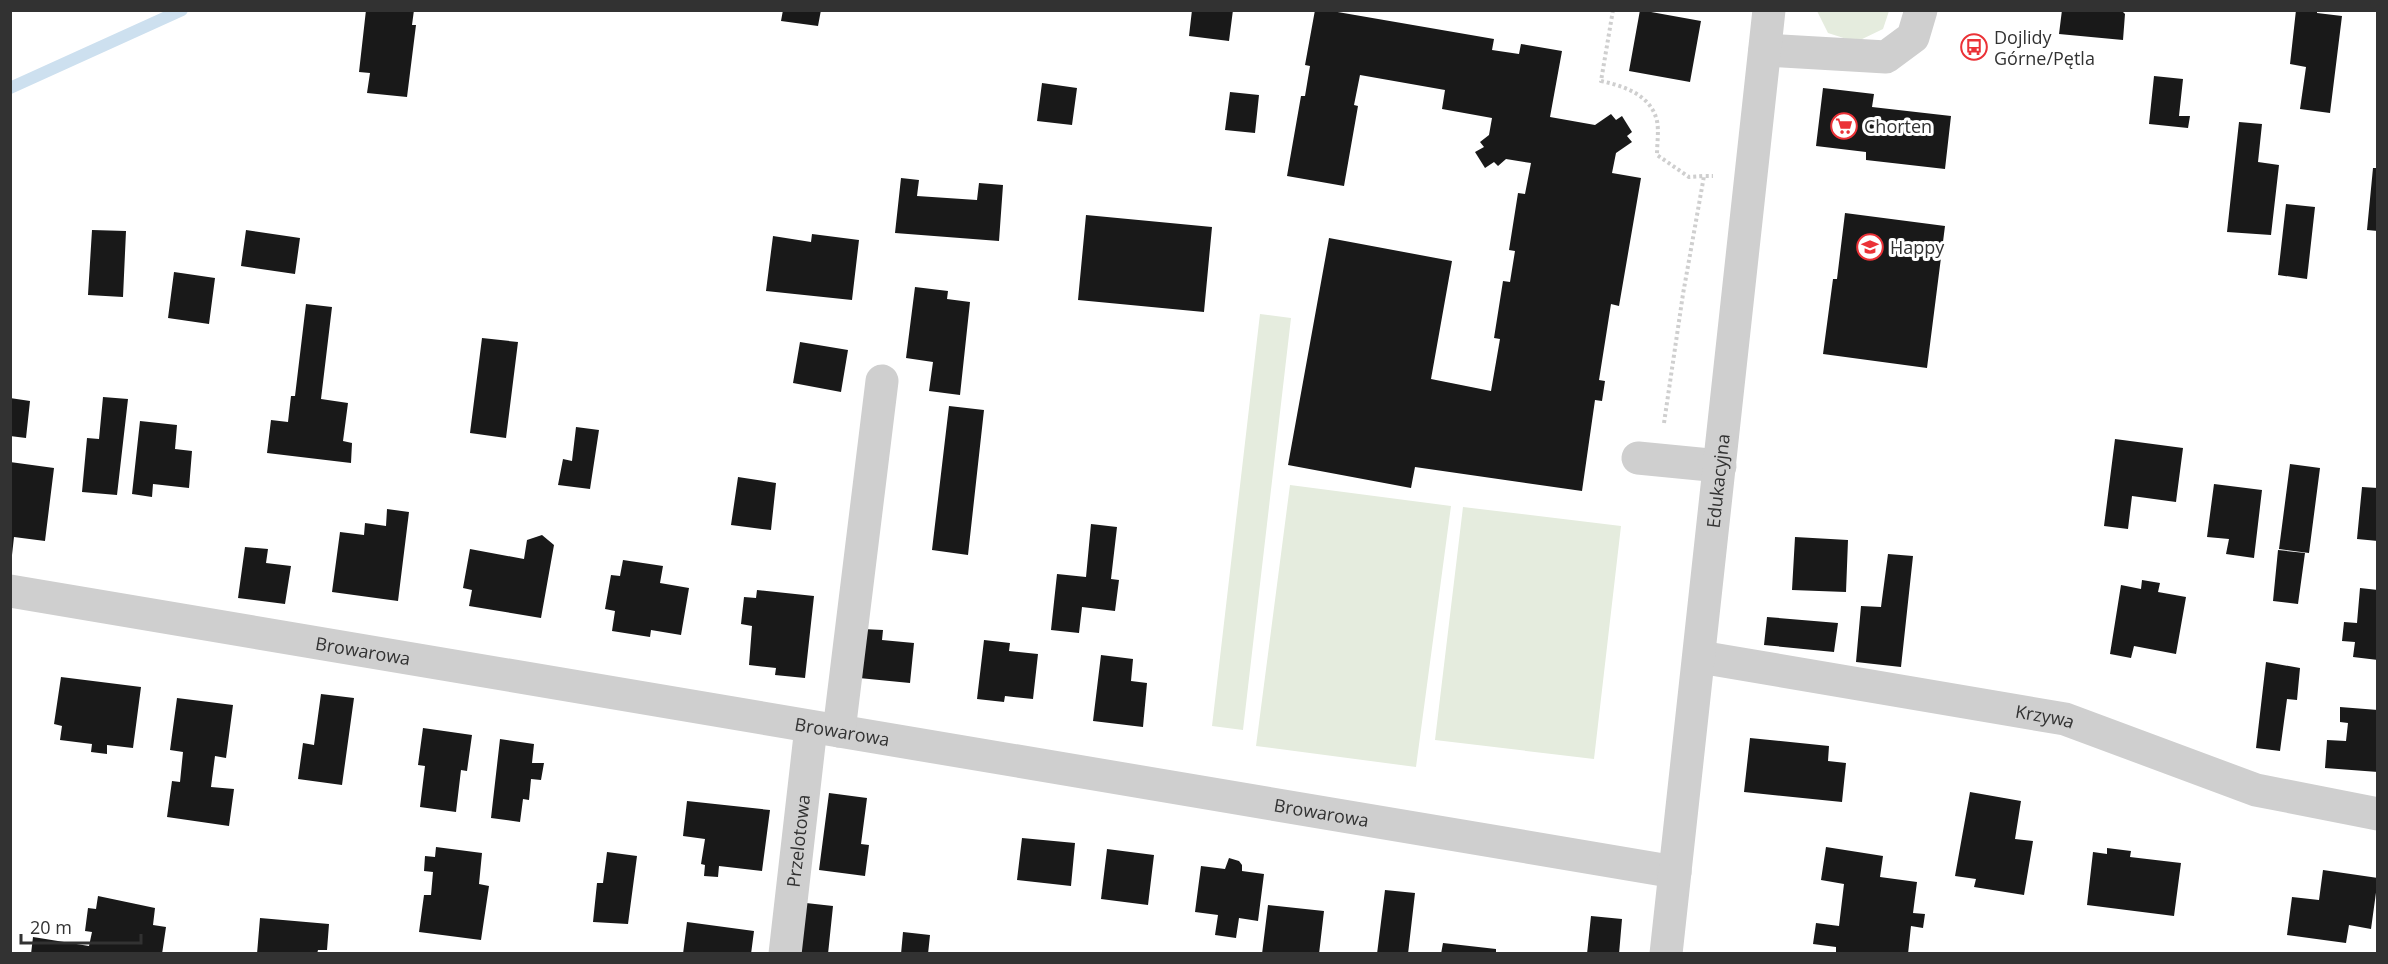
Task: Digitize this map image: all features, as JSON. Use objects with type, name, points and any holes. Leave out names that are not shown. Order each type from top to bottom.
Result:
[{"type":"street","name":"Edukacyjna","points":[[1666,954],[1700,657],[1768,10]]},
{"type":"street","points":[[1765,50],[1886,57],[1913,37],[1921,10]]},
{"type":"street","name":"Przelotowa","points":[[785,954],[825,729],[882,381]]},
{"type":"street","points":[[1649,459],[1720,466]]},
{"type":"street","name":"Browarowa","points":[[10,591],[1675,872]]},
{"type":"street","name":"Krzywa","points":[[1700,657],[2065,719],[2256,790],[2378,814]]},
{"type":"path","points":[[1612,10],[1601,81],[1622,86],[1646,100],[1657,120],[1657,155],[1689,177],[1720,175]]},
{"type":"path","points":[[1649,459],[1683,294],[1704,176]]},
{"type":"shaded area","points":[[1817,11],[1889,11],[1883,29],[1856,42],[1828,33]]},
{"type":"shaded area","points":[[1260,314],[1291,318],[1243,730],[1212,726]]},
{"type":"shaded area","points":[[1290,485],[1451,506],[1416,767],[1256,746]]},
{"type":"shaded area","points":[[1463,507],[1621,526],[1594,759],[1435,740]]},
{"type":"building","points":[[366,10],[414,10],[412,25],[416,25],[407,97],[367,93],[370,73],[359,72]]},
{"type":"building","points":[[783,10],[821,10],[818,26],[781,21]]},
{"type":"building","points":[[1192,10],[1233,10],[1229,41],[1189,36]]},
{"type":"building","points":[[1315,10],[1494,39],[1492,50],[1519,54],[1521,44],[1562,51],[1550,117],[1595,125],[1611,114],[1616,120],[1622,116],[1632,132],[1627,136],[1632,142],[1616,153],[1612,173],[1641,178],[1619,306],[1611,304],[1599,380],[1605,381],[1602,401],[1595,400],[1582,491],[1415,467],[1411,488],[1288,465],[1329,238],[1452,261],[1431,379],[1491,391],[1500,339],[1494,338],[1503,281],[1510,282],[1515,251],[1509,250],[1518,193],[1525,194],[1531,163],[1506,159],[1498,166],[1494,162],[1485,168],[1475,152],[1484,147],[1480,142],[1489,135],[1492,118],[1442,109],[1445,90],[1360,75],[1354,105],[1358,106],[1344,186],[1287,176],[1301,96],[1305,96],[1310,66],[1305,65]]},
{"type":"building","points":[[1640,10],[1701,21],[1690,82],[1629,71]]},
{"type":"building","points":[[2062,10],[2121,10],[2125,14],[2123,40],[2059,34]]},
{"type":"building","points":[[2296,10],[2317,10],[2317,13],[2342,16],[2330,113],[2300,109],[2306,67],[2290,64]]},
{"type":"building","points":[[2154,76],[2183,79],[2179,116],[2190,116],[2188,128],[2149,124]]},
{"type":"building","points":[[1042,83],[1077,88],[1072,125],[1037,121]]},
{"type":"building","points":[[1823,88],[1874,94],[1872,107],[1951,116],[1945,169],[1866,160],[1866,152],[1816,146]]},
{"type":"building","points":[[1230,92],[1259,95],[1255,133],[1225,130]]},
{"type":"building","points":[[2239,122],[2262,124],[2258,162],[2279,165],[2271,235],[2227,232]]},
{"type":"building","points":[[2373,168],[2378,168],[2378,231],[2367,230]]},
{"type":"building","points":[[901,178],[919,180],[917,196],[977,200],[979,183],[1003,185],[999,241],[895,233]]},
{"type":"building","points":[[2286,204],[2315,207],[2307,279],[2278,275]]},
{"type":"building","points":[[1845,213],[1945,226],[1927,368],[1823,354],[1833,279],[1837,279]]},
{"type":"building","points":[[1086,215],[1212,227],[1204,312],[1078,300]]},
{"type":"building","points":[[92,230],[126,231],[123,297],[88,295]]},
{"type":"building","points":[[246,230],[300,238],[295,274],[241,266]]},
{"type":"building","points":[[812,234],[859,240],[852,300],[766,291],[773,236],[811,242]]},
{"type":"building","points":[[174,272],[215,278],[209,324],[168,318]]},
{"type":"building","points":[[915,287],[948,291],[947,299],[970,302],[960,395],[929,391],[933,362],[906,358]]},
{"type":"building","points":[[306,304],[332,307],[321,399],[348,403],[343,441],[352,443],[351,463],[267,453],[271,420],[288,422],[291,396],[295,396]]},
{"type":"building","points":[[482,338],[518,342],[506,438],[470,433]]},
{"type":"building","points":[[800,342],[848,350],[841,392],[793,383]]},
{"type":"building","points":[[103,397],[128,399],[117,495],[82,492],[87,438],[99,439]]},
{"type":"building","points":[[10,398],[30,401],[26,438],[10,436]]},
{"type":"building","points":[[949,406],[984,410],[968,555],[932,550]]},
{"type":"building","points":[[140,421],[177,425],[175,449],[192,451],[189,488],[153,484],[152,497],[132,494]]},
{"type":"building","points":[[576,427],[599,430],[590,489],[558,485],[563,459],[572,461]]},
{"type":"building","points":[[2115,439],[2183,448],[2176,502],[2132,496],[2128,529],[2104,526]]},
{"type":"building","points":[[10,462],[54,468],[45,541],[14,537],[12,555]]},
{"type":"building","points":[[2290,464],[2320,468],[2309,553],[2279,549]]},
{"type":"building","points":[[738,477],[776,483],[771,530],[731,525]]},
{"type":"building","points":[[2214,484],[2262,490],[2254,558],[2226,554],[2229,539],[2207,537]]},
{"type":"building","points":[[2362,487],[2378,488],[2378,541],[2357,539]]},
{"type":"building","points":[[387,509],[409,512],[398,601],[332,592],[340,532],[364,535],[365,523],[386,526]]},
{"type":"building","points":[[1091,524],[1117,527],[1111,579],[1119,580],[1115,611],[1082,607],[1079,633],[1051,630],[1057,574],[1086,577]]},
{"type":"building","points":[[542,535],[554,545],[541,618],[469,606],[472,590],[463,588],[470,549],[524,559],[527,540]]},
{"type":"building","points":[[1795,537],[1848,540],[1846,592],[1792,590]]},
{"type":"building","points":[[245,547],[268,549],[266,563],[291,566],[285,604],[238,598]]},
{"type":"building","points":[[2278,550],[2305,553],[2298,604],[2273,601]]},
{"type":"building","points":[[1888,554],[1913,556],[1901,667],[1856,662],[1861,606],[1881,607]]},
{"type":"building","points":[[623,560],[663,566],[660,583],[689,588],[681,635],[651,630],[650,637],[612,631],[615,611],[605,609],[611,575],[620,576]]},
{"type":"building","points":[[2142,580],[2160,583],[2158,592],[2186,597],[2176,654],[2134,646],[2131,658],[2110,654],[2121,585],[2141,589]]},
{"type":"building","points":[[2360,588],[2378,590],[2378,660],[2353,657],[2355,642],[2342,641],[2344,622],[2357,623]]},
{"type":"building","points":[[757,590],[814,596],[805,678],[775,675],[776,668],[749,665],[752,626],[741,624],[744,597],[756,598]]},
{"type":"building","points":[[1767,617],[1838,623],[1834,652],[1764,645]]},
{"type":"building","points":[[863,629],[883,630],[882,640],[914,643],[910,683],[859,678]]},
{"type":"building","points":[[984,640],[1010,643],[1009,651],[1038,654],[1033,699],[1005,696],[1004,702],[977,699]]},
{"type":"building","points":[[1101,655],[1133,659],[1131,681],[1147,683],[1143,727],[1093,721]]},
{"type":"building","points":[[2266,662],[2300,668],[2297,700],[2287,699],[2280,751],[2256,748]]},
{"type":"building","points":[[61,677],[141,687],[133,748],[107,745],[107,754],[91,752],[92,744],[60,740],[62,726],[54,724]]},
{"type":"building","points":[[321,694],[354,698],[342,785],[298,779],[303,743],[314,745]]},
{"type":"building","points":[[177,698],[233,705],[226,758],[215,756],[211,787],[234,789],[229,826],[167,817],[172,781],[180,782],[183,752],[170,750]]},
{"type":"building","points":[[2340,707],[2378,710],[2378,772],[2325,768],[2327,740],[2346,741],[2348,723],[2340,722]]},
{"type":"building","points":[[423,728],[472,735],[467,771],[461,770],[456,812],[420,807],[425,766],[418,765]]},
{"type":"building","points":[[1750,738],[1829,746],[1828,761],[1846,763],[1842,802],[1744,792]]},
{"type":"building","points":[[500,739],[534,744],[532,763],[544,763],[541,780],[531,779],[529,800],[523,799],[520,822],[491,818]]},
{"type":"building","points":[[1970,792],[2021,801],[2015,839],[2033,841],[2024,895],[1974,887],[1976,879],[1955,876]]},
{"type":"building","points":[[829,793],[867,798],[861,844],[869,845],[865,876],[819,870]]},
{"type":"building","points":[[687,801],[770,810],[762,871],[719,866],[718,877],[704,876],[705,865],[701,864],[705,839],[683,836]]},
{"type":"building","points":[[1022,838],[1075,843],[1071,886],[1017,880]]},
{"type":"building","points":[[436,847],[482,853],[479,884],[489,886],[481,940],[419,932],[424,895],[431,895],[433,872],[424,871],[425,856],[435,857]]},
{"type":"building","points":[[1826,847],[1883,856],[1880,877],[1917,882],[1913,913],[1925,914],[1923,928],[1911,926],[1908,954],[1836,954],[1836,947],[1813,944],[1816,923],[1839,926],[1844,884],[1821,880]]},
{"type":"building","points":[[2107,848],[2131,851],[2130,857],[2181,863],[2174,916],[2087,905],[2093,852],[2107,854]]},
{"type":"building","points":[[1107,849],[1154,855],[1148,905],[1101,899]]},
{"type":"building","points":[[607,852],[637,856],[628,924],[593,922],[597,883],[603,883]]},
{"type":"building","points":[[1229,858],[1239,861],[1242,871],[1264,874],[1258,921],[1239,918],[1236,938],[1215,935],[1218,915],[1195,912],[1201,866],[1225,869]]},
{"type":"building","points":[[2323,870],[2378,878],[2371,929],[2349,925],[2346,943],[2287,935],[2292,897],[2319,900]]},
{"type":"building","points":[[1385,890],[1415,893],[1408,954],[1377,954]]},
{"type":"building","points":[[98,896],[155,908],[153,925],[166,927],[162,954],[31,954],[33,937],[89,946],[92,932],[85,931],[88,908],[96,909]]},
{"type":"building","points":[[806,903],[833,906],[828,954],[800,954]]},
{"type":"building","points":[[1268,905],[1324,911],[1319,954],[1262,954]]},
{"type":"building","points":[[1591,916],[1622,919],[1619,954],[1587,954]]},
{"type":"building","points":[[260,918],[329,924],[327,950],[318,950],[317,954],[257,954]]},
{"type":"building","points":[[687,922],[754,931],[751,954],[683,954]]},
{"type":"building","points":[[903,932],[930,935],[928,954],[901,954]]},
{"type":"building","points":[[1443,943],[1496,949],[1496,954],[1441,954]]},
{"type":"waterway","points":[[10,88],[182,10]]},
{"type":"place","name":"Dojlidy Górne/Pętla","points":[[1974,47]]},
{"type":"place","name":"Chorten","points":[[1844,126]]},
{"type":"place","name":"Happy","points":[[1870,247]]}]
